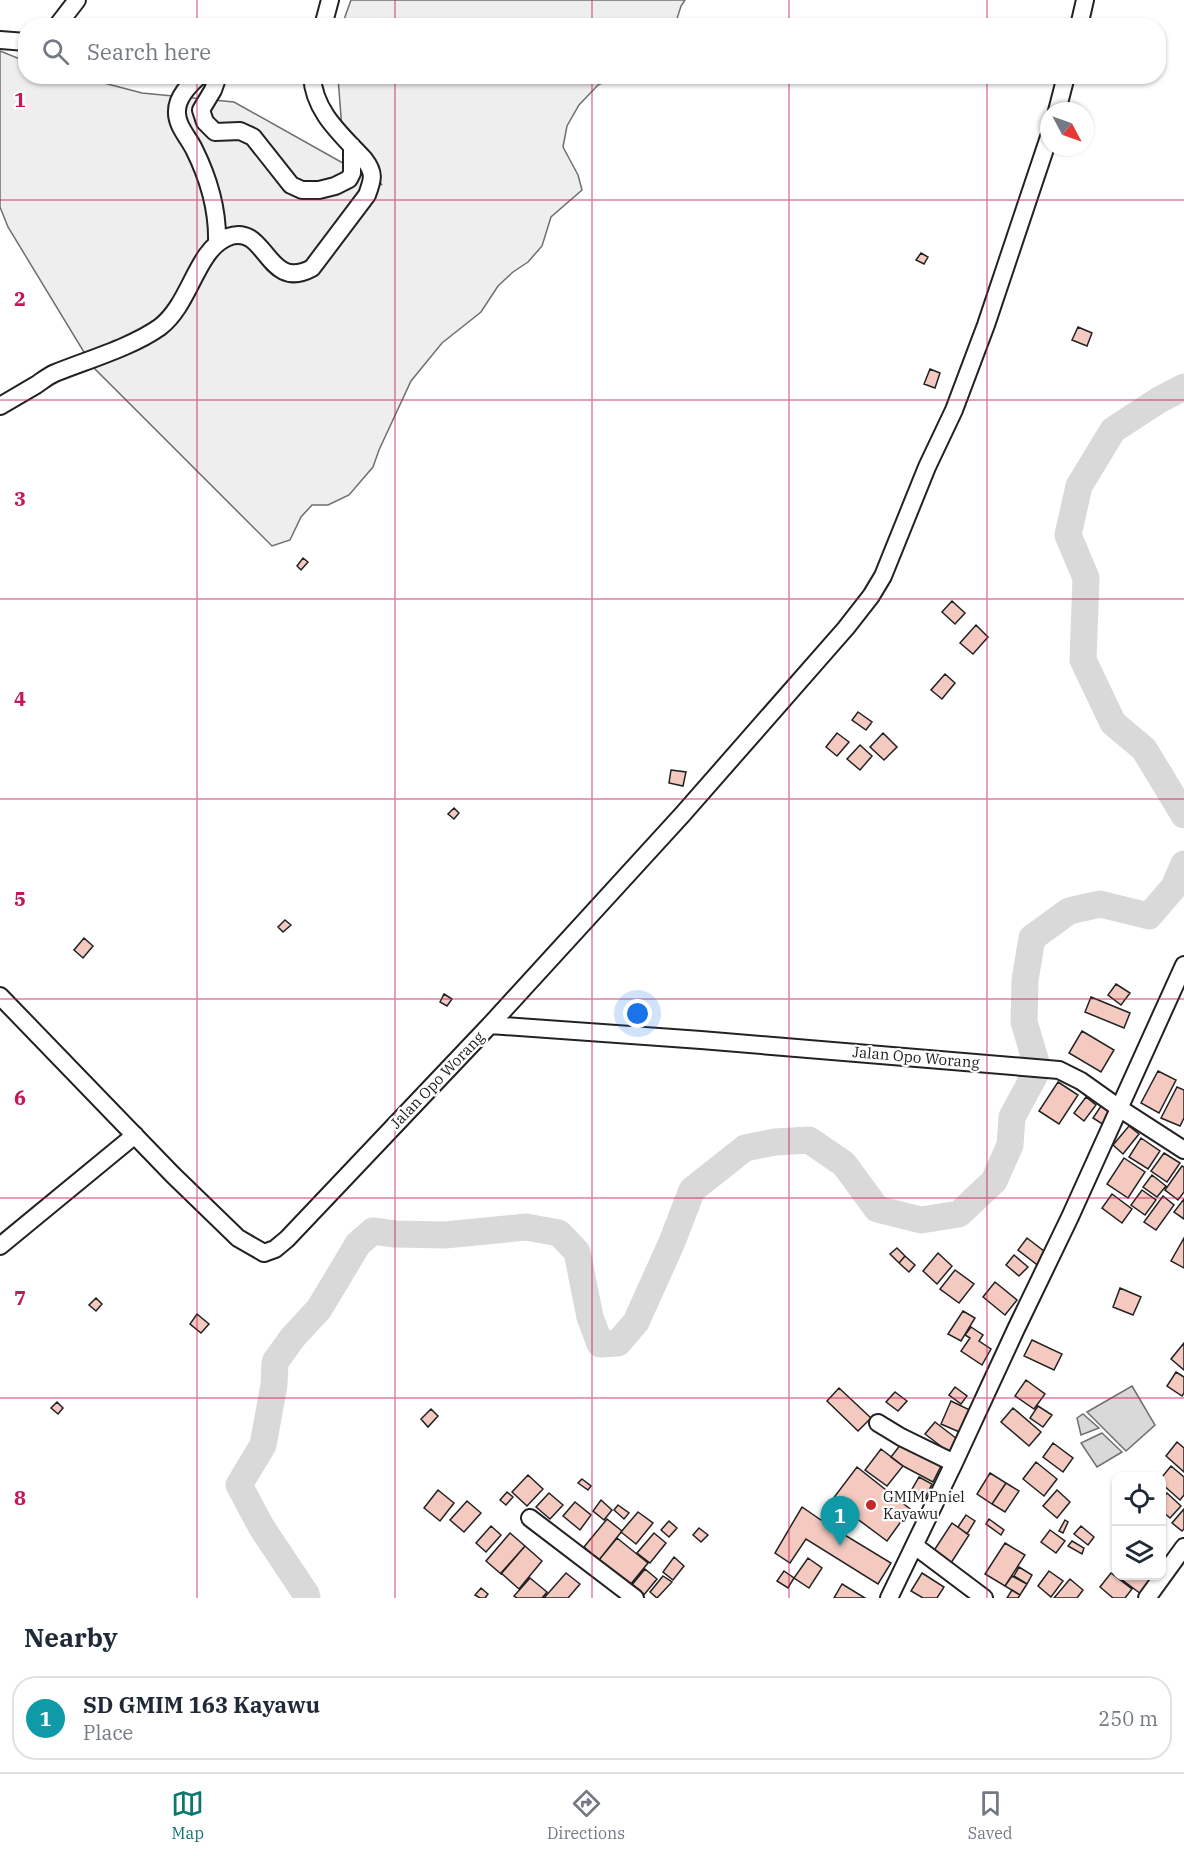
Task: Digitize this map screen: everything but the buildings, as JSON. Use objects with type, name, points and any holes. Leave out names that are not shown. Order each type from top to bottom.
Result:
[{"type":"street","points":[[63,18],[77,0]]},
{"type":"street","points":[[325,18],[330,0]]},
{"type":"street","points":[[1081,18],[1085,0]]},
{"type":"street","points":[[0,40],[18,41]]},
{"type":"street","points":[[192,84],[179,101],[177,117],[210,185],[217,224],[217,243]]},
{"type":"street","points":[[215,84],[201,110],[205,122],[215,132],[240,131],[252,137],[291,185],[302,190],[319,190],[343,183],[352,173],[352,146]]},
{"type":"street","points":[[0,406],[52,375],[116,349],[160,327],[182,302],[207,254],[217,243],[229,237],[240,234],[249,238],[285,273],[293,275],[312,268],[366,195],[373,174],[370,166],[322,111],[316,100],[313,84]]},
{"type":"street","points":[[1059,102],[1064,84]]},
{"type":"street","points":[[490,1025],[682,815],[846,628],[871,596],[883,576],[927,467],[954,410],[986,325],[1043,156]]},
{"type":"street","points":[[889,1598],[954,1463],[1184,965]]},
{"type":"street","name":"Jalan Opo Worang","points":[[0,996],[238,1238],[264,1253],[275,1249],[287,1239],[490,1025],[1059,1070],[1082,1081],[1184,1150]]},
{"type":"street","points":[[0,1246],[135,1135]]},
{"type":"street","points":[[878,1423],[954,1463]]},
{"type":"street","points":[[530,1518],[635,1598]]},
{"type":"street","points":[[915,1546],[984,1598]]},
{"type":"street","points":[[1147,1598],[1184,1547]]},
{"type":"shaded area","points":[[351,0],[685,0],[677,18],[345,18]]},
{"type":"shaded area","points":[[0,51],[18,58],[18,84],[108,84],[142,93],[234,102],[382,185],[342,130],[339,84],[600,84],[579,105],[567,126],[563,147],[578,175],[582,190],[551,217],[542,246],[528,262],[498,286],[481,312],[442,343],[411,381],[373,467],[349,495],[328,505],[312,505],[301,517],[290,540],[272,546],[93,367],[8,227],[0,207]]},
{"type":"shaded area","points":[[1132,1386],[1155,1425],[1126,1451],[1087,1412]]},
{"type":"shaded area","points":[[1083,1414],[1099,1428],[1081,1435],[1077,1418]]},
{"type":"shaded area","points":[[1102,1433],[1122,1452],[1097,1467],[1081,1443]]},
{"type":"waterway","points":[[1184,387],[1159,400],[1113,430],[1079,486],[1068,535],[1086,578],[1083,660],[1113,723],[1144,749],[1184,815]]},
{"type":"waterway","points":[[307,1598],[262,1528],[239,1485],[263,1445],[274,1385],[275,1362],[293,1337],[319,1309],[358,1244],[373,1231],[445,1235],[526,1227],[559,1233],[577,1252],[590,1317],[600,1344],[618,1343],[636,1322],[672,1242],[692,1190],[745,1148],[775,1142],[809,1140],[844,1164],[877,1209],[921,1220],[959,1214],[994,1181],[1010,1145],[1012,1117],[1038,1069],[1024,1022],[1025,980],[1032,938],[1069,911],[1100,904],[1149,916],[1174,887],[1184,864]]},
{"type":"place","name":"GMIM Pniel Kayawu","points":[[871,1505]]},
{"type":"place","name":"SD GMIM 163 Kayawu","points":[[840,1546]]}]
